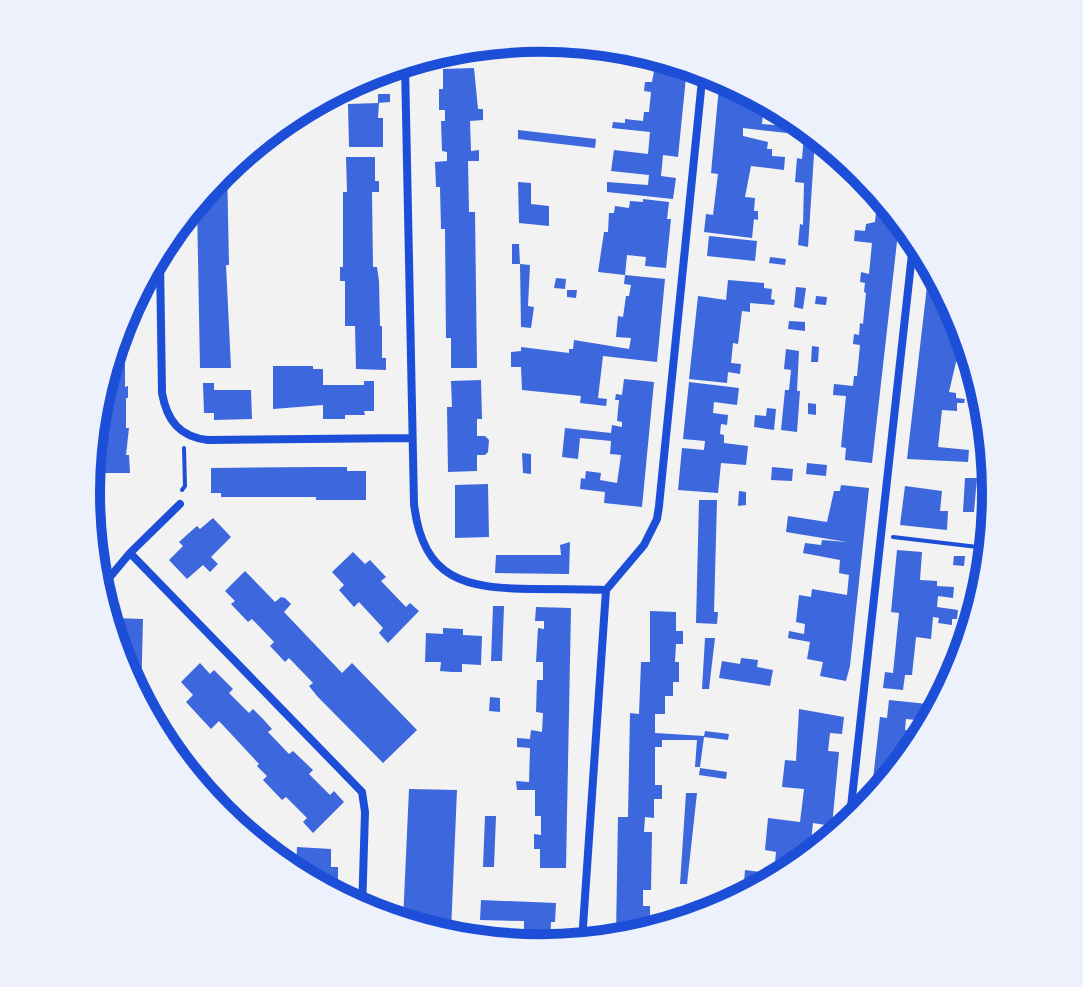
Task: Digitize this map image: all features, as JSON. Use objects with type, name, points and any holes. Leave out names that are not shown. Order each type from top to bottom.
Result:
[{"type":"street","points":[[405,73],[412,438],[417,528],[433,558],[449,574],[483,587],[606,590]]},
{"type":"street","points":[[583,933],[606,590],[644,545],[657,519],[702,83]]},
{"type":"street","points":[[851,809],[912,253]]},
{"type":"street","points":[[160,271],[164,408],[183,433],[208,440],[412,438]]},
{"type":"street","points":[[108,579],[180,504]]},
{"type":"street","points":[[130,553],[362,792],[365,812],[362,896]]},
{"type":"path","points":[[180,504],[175,497],[185,486],[183,433]]},
{"type":"path","points":[[881,535],[979,547]]},
{"type":"building","points":[[474,68],[478,109],[483,109],[483,120],[470,121],[471,151],[479,150],[479,161],[468,161],[469,212],[475,212],[477,368],[451,368],[451,338],[446,338],[445,229],[441,229],[440,187],[436,187],[435,162],[447,161],[447,152],[442,151],[441,121],[445,121],[445,110],[439,110],[439,89],[443,89],[443,69]]},
{"type":"building","points":[[659,68],[686,76],[678,157],[663,155],[661,176],[676,178],[673,199],[607,192],[607,182],[648,185],[649,175],[611,171],[614,150],[648,154],[650,132],[612,128],[613,122],[625,123],[625,119],[643,121],[644,112],[649,112],[651,92],[644,91],[645,82],[652,82],[654,71],[659,71]]},
{"type":"building","points":[[719,90],[763,112],[762,124],[787,126],[787,133],[743,128],[743,136],[768,142],[767,149],[772,149],[772,156],[785,157],[784,170],[751,166],[745,197],[755,198],[754,211],[758,211],[752,238],[704,232],[706,214],[713,215],[718,174],[711,173]]},
{"type":"building","points":[[378,94],[390,94],[390,102],[378,103]]},
{"type":"building","points":[[379,103],[378,118],[383,118],[383,147],[349,147],[348,104]]},
{"type":"building","points":[[518,130],[596,139],[595,148],[518,139]]},
{"type":"building","points":[[804,138],[814,147],[808,247],[798,245],[800,224],[803,225],[804,183],[795,182],[797,158],[802,159]]},
{"type":"building","points":[[346,157],[375,157],[375,181],[379,181],[379,192],[372,192],[373,267],[377,267],[379,281],[382,358],[386,358],[386,370],[356,369],[355,326],[345,326],[345,281],[340,281],[340,267],[343,267]]},
{"type":"building","points":[[518,182],[531,183],[531,204],[549,206],[549,226],[519,223]]},
{"type":"building","points":[[227,183],[229,265],[226,265],[231,368],[200,368],[197,217]]},
{"type":"building","points":[[643,199],[669,202],[667,219],[671,219],[666,268],[645,266],[646,257],[627,255],[625,275],[598,272],[604,232],[608,232],[609,213],[614,213],[615,206],[629,208],[630,201],[643,202]]},
{"type":"building","points":[[877,206],[898,233],[872,463],[845,460],[846,448],[841,447],[846,396],[833,395],[834,384],[853,386],[854,376],[857,376],[860,345],[853,344],[854,334],[859,335],[860,323],[863,324],[866,293],[865,283],[860,282],[861,272],[869,274],[872,243],[854,241],[855,230],[865,231],[866,224],[875,222]]},
{"type":"building","points":[[709,236],[757,241],[755,261],[707,256]]},
{"type":"building","points":[[512,244],[519,244],[520,264],[512,264]]},
{"type":"building","points":[[770,257],[786,259],[785,265],[769,263]]},
{"type":"building","points":[[520,264],[530,265],[528,306],[534,307],[531,328],[521,327]]},
{"type":"building","points":[[625,275],[665,279],[657,362],[603,356],[598,398],[607,399],[606,406],[580,403],[581,396],[522,390],[521,367],[511,367],[511,352],[521,351],[521,347],[569,353],[574,340],[629,349],[631,338],[616,337],[618,316],[623,317],[631,285],[624,284]]},
{"type":"building","points":[[556,278],[566,279],[565,289],[554,288]]},
{"type":"building","points":[[728,280],[764,283],[764,288],[772,289],[774,305],[750,303],[750,312],[742,311],[738,344],[733,343],[731,363],[741,364],[740,374],[728,372],[727,383],[689,379],[698,296],[726,300]]},
{"type":"building","points":[[928,280],[963,363],[956,362],[949,392],[956,393],[956,398],[965,399],[964,403],[957,403],[957,411],[942,410],[938,447],[969,450],[968,462],[907,459]]},
{"type":"building","points":[[796,287],[806,288],[803,309],[794,307]]},
{"type":"building","points":[[567,290],[577,290],[576,298],[567,297]]},
{"type":"building","points":[[816,296],[827,297],[826,305],[815,304]]},
{"type":"building","points":[[789,321],[805,322],[805,331],[788,329]]},
{"type":"building","points":[[812,346],[819,347],[818,362],[811,362]]},
{"type":"building","points":[[786,349],[799,351],[797,432],[781,430],[785,390],[789,390],[791,370],[784,369]]},
{"type":"building","points":[[119,364],[125,364],[125,387],[128,386],[126,455],[129,455],[130,473],[101,473],[108,407]]},
{"type":"building","points":[[273,366],[323,369],[323,385],[364,385],[364,381],[374,381],[374,411],[364,411],[365,415],[345,415],[345,419],[323,419],[323,405],[273,409]]},
{"type":"building","points":[[624,379],[654,382],[642,507],[604,503],[605,492],[580,489],[581,478],[585,479],[586,471],[601,473],[600,480],[617,483],[621,455],[610,454],[611,441],[580,438],[578,459],[562,457],[565,428],[611,433],[612,425],[622,427],[622,422],[617,421],[619,400],[615,400],[616,394],[622,395]]},
{"type":"building","points":[[481,380],[482,419],[477,419],[477,436],[485,436],[489,440],[488,452],[477,455],[477,471],[448,472],[447,407],[452,407],[451,381]]},
{"type":"building","points":[[689,382],[739,388],[737,405],[714,402],[713,413],[728,415],[727,425],[721,424],[720,434],[724,435],[724,443],[748,446],[746,465],[721,463],[718,493],[678,490],[682,448],[704,450],[705,441],[683,439]]},
{"type":"building","points":[[203,383],[214,383],[214,390],[251,390],[252,419],[214,420],[214,413],[204,413]]},
{"type":"building","points":[[808,403],[816,404],[816,415],[808,414]]},
{"type":"building","points":[[767,408],[776,409],[774,430],[754,427],[755,415],[766,416]]},
{"type":"building","points":[[522,453],[531,454],[531,474],[523,473]]},
{"type":"building","points":[[807,463],[827,465],[826,476],[806,474]]},
{"type":"building","points":[[347,467],[347,471],[366,471],[366,500],[221,497],[221,493],[211,493],[211,468]]},
{"type":"building","points":[[772,467],[793,469],[792,481],[771,480]]},
{"type":"building","points":[[965,478],[977,478],[974,512],[963,512]]},
{"type":"building","points":[[488,484],[489,537],[455,538],[455,485]]},
{"type":"building","points":[[841,485],[869,488],[846,681],[820,676],[823,662],[807,659],[810,642],[788,638],[789,631],[804,634],[805,624],[796,622],[799,595],[811,597],[812,589],[847,595],[849,575],[839,573],[840,560],[803,553],[805,543],[821,545],[822,540],[847,542],[786,532],[788,516],[827,522],[834,491],[840,491]]},
{"type":"building","points":[[905,486],[942,491],[940,511],[948,511],[947,530],[900,525]]},
{"type":"building","points":[[739,491],[746,492],[746,505],[738,506]]},
{"type":"building","points":[[699,500],[717,500],[714,612],[718,612],[717,624],[696,623]]},
{"type":"building","points":[[101,518],[106,519],[103,542]]},
{"type":"building","points":[[213,518],[231,537],[211,557],[218,564],[210,572],[203,565],[187,579],[169,560],[183,546],[179,542],[197,526],[200,529]]},
{"type":"building","points":[[570,542],[569,574],[495,573],[496,555],[561,555],[560,545]]},
{"type":"building","points":[[897,550],[922,552],[920,580],[937,581],[937,586],[954,587],[953,598],[938,596],[937,607],[958,610],[957,619],[952,619],[952,625],[938,623],[939,618],[933,617],[931,639],[916,637],[912,675],[905,675],[903,690],[883,688],[885,672],[893,673],[899,613],[891,612]]},
{"type":"building","points":[[353,552],[365,564],[370,560],[386,577],[381,581],[406,607],[410,603],[419,611],[388,643],[379,633],[383,628],[359,602],[354,607],[339,590],[344,585],[332,572]]},
{"type":"building","points":[[954,556],[965,556],[964,566],[953,565]]},
{"type":"building","points":[[245,571],[275,602],[281,597],[291,604],[284,612],[342,673],[352,663],[417,730],[383,763],[317,696],[309,686],[313,683],[289,658],[285,662],[270,646],[274,642],[252,619],[248,622],[231,604],[235,601],[225,591]]},
{"type":"building","points":[[493,606],[504,606],[502,661],[491,661]]},
{"type":"building","points":[[536,607],[571,608],[566,868],[540,868],[540,849],[534,849],[534,834],[541,835],[541,816],[535,816],[535,790],[517,790],[516,781],[529,782],[530,748],[517,747],[517,738],[530,739],[531,730],[542,732],[543,713],[536,712],[537,680],[543,680],[543,662],[536,662],[538,628],[544,629],[544,621],[535,621]]},
{"type":"building","points":[[650,611],[676,612],[676,631],[683,631],[683,644],[676,644],[675,662],[679,662],[679,682],[673,682],[673,696],[665,696],[665,714],[655,714],[655,733],[704,736],[705,731],[729,734],[728,740],[704,737],[700,767],[695,767],[697,740],[662,740],[662,747],[655,747],[655,785],[662,785],[662,799],[654,799],[654,818],[645,817],[644,832],[652,832],[651,890],[643,890],[643,906],[650,906],[650,922],[616,929],[618,817],[628,817],[630,713],[639,714],[641,662],[650,662]]},
{"type":"building","points":[[118,618],[143,619],[142,679]]},
{"type":"building","points":[[443,628],[463,629],[463,635],[482,636],[481,665],[462,664],[462,672],[452,672],[440,671],[441,662],[425,662],[426,633],[443,634]]},
{"type":"building","points":[[705,638],[715,638],[709,689],[702,689]]},
{"type":"building","points":[[741,658],[758,660],[757,667],[773,670],[770,686],[719,678],[722,661],[740,664]]},
{"type":"building","points":[[200,663],[210,674],[214,670],[233,689],[229,693],[249,713],[253,709],[263,719],[272,729],[268,732],[289,754],[293,751],[313,770],[309,774],[330,795],[334,791],[344,802],[313,833],[303,822],[307,818],[286,797],[282,800],[263,780],[267,776],[257,766],[259,764],[219,721],[211,729],[186,702],[193,695],[181,682]]},
{"type":"building","points":[[490,697],[500,698],[500,712],[489,711]]},
{"type":"building","points":[[889,700],[929,704],[920,720],[906,719],[905,730],[914,731],[872,786],[880,717],[887,718]]},
{"type":"building","points":[[799,709],[844,717],[842,734],[830,733],[828,751],[839,752],[832,826],[813,823],[811,843],[774,868],[776,852],[765,850],[768,818],[800,822],[804,789],[782,787],[785,760],[796,761]]},
{"type":"building","points":[[700,768],[727,772],[726,779],[699,775]]},
{"type":"building","points":[[409,789],[457,790],[451,926],[403,913]]},
{"type":"building","points":[[686,793],[697,793],[687,884],[680,884]]},
{"type":"building","points":[[485,816],[496,816],[494,867],[483,867]]},
{"type":"building","points":[[297,847],[331,849],[331,867],[338,867],[338,885],[321,876],[296,861]]},
{"type":"building","points":[[745,870],[767,873],[744,883]]},
{"type":"building","points":[[481,900],[556,903],[550,935],[524,934],[524,921],[480,920]]},
{"type":"building","points":[[676,907],[685,907],[685,911],[676,914]]}]
